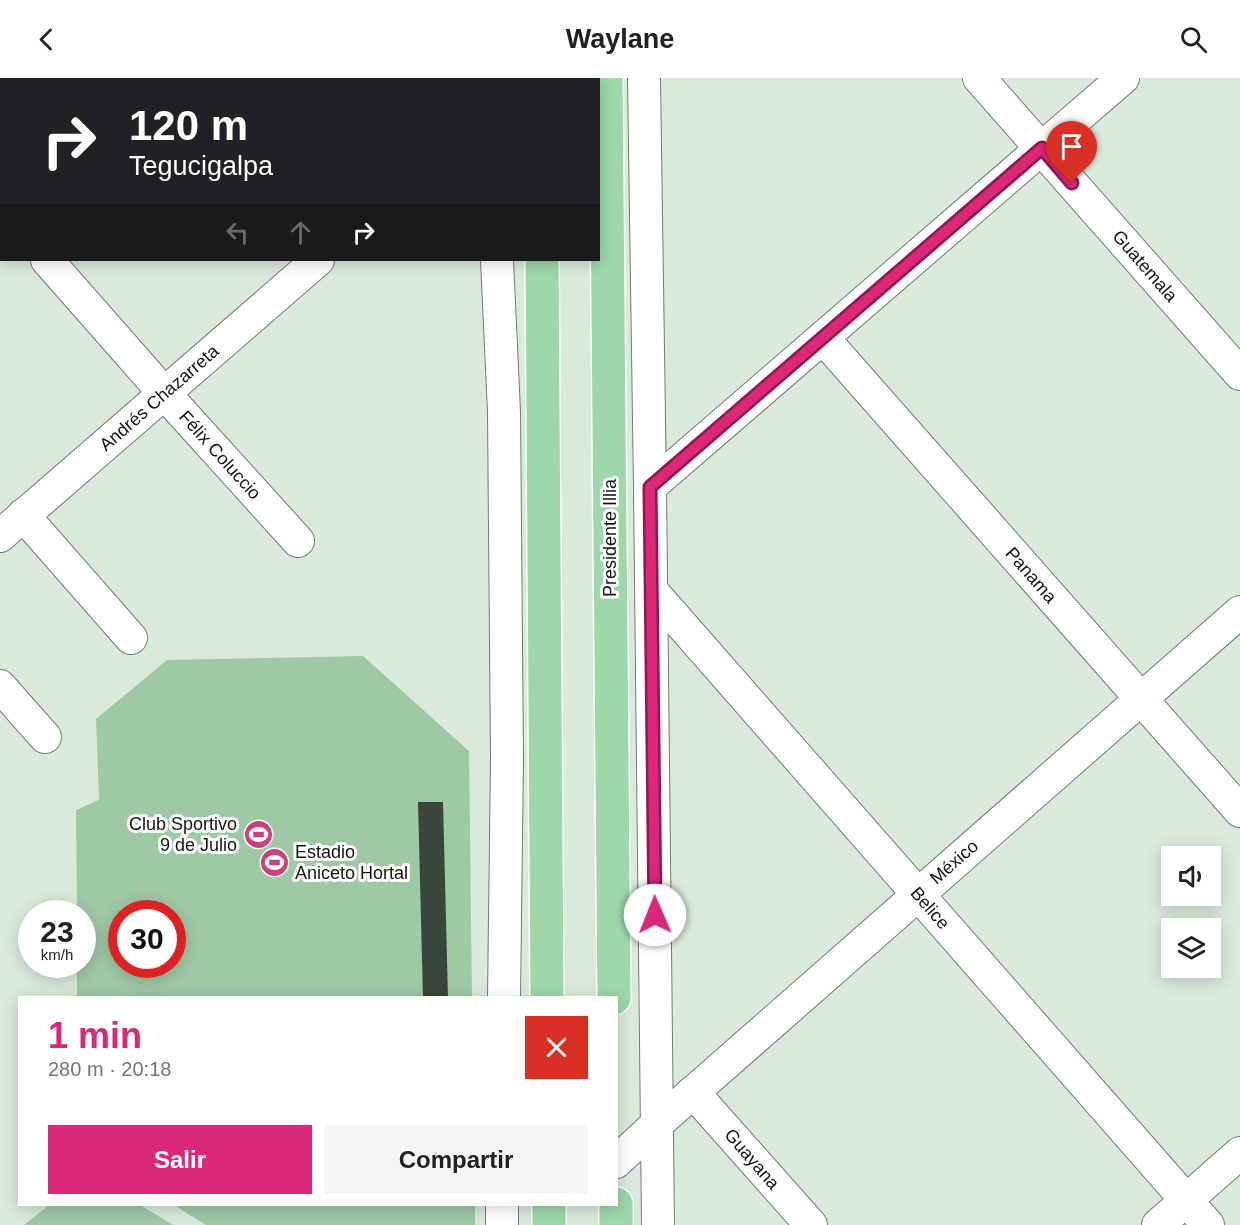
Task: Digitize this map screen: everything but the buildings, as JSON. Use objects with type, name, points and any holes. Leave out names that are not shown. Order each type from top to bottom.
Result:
[{"type":"main road","name":"Presidente Illia","points":[[606,78],[603,234],[614,996]]},
{"type":"main road","points":[[542,261],[547,996]]},
{"type":"main road","points":[[616,1206],[616,1225]]},
{"type":"street","points":[[644,78],[658,1225]]},
{"type":"street","name":"Guatemala","points":[[979,78],[1240,374]]},
{"type":"street","points":[[650,487],[1123,78]]},
{"type":"street","points":[[603,234],[646,233]]},
{"type":"street","name":"Félix Coluccio","points":[[48,261],[298,541]]},
{"type":"street","name":"Andrés Chazarreta","points":[[0,536],[317,261]]},
{"type":"street","points":[[496,261],[504,412],[507,759],[504,996]]},
{"type":"street","name":"Panama","points":[[823,338],[1240,811]]},
{"type":"street","points":[[23,515],[131,638]]},
{"type":"street","name":"Belice","points":[[652,591],[1208,1225]]},
{"type":"street","name":"México","points":[[618,1160],[1240,612]]},
{"type":"street","points":[[0,686],[45,737]]},
{"type":"street","points":[[507,759],[546,759]]},
{"type":"street","name":"Guayana","points":[[693,1092],[811,1225]]},
{"type":"street","points":[[1158,1225],[1240,1153]]},
{"type":"street","points":[[502,1206],[502,1225]]},
{"type":"green space","name":"Estadio Aniceto Hortal","points":[[363,656],[469,751],[472,996],[77,996],[77,978],[96,978],[96,900],[77,900],[76,810],[99,800],[96,719],[167,660]]},
{"type":"green space","points":[[48,1206],[142,1206],[173,1225],[24,1225]]},
{"type":"green space","points":[[176,1206],[475,1206],[475,1225],[206,1225]]},
{"type":"place","name":"Club Sportivo 9 de Julio","points":[[258,834]]},
{"type":"place","name":"Estadio Aniceto Hortal","points":[[274,862]]},
{"type":"route","points":[[655,915],[650,487],[1042,148],[1072,183]]}]
